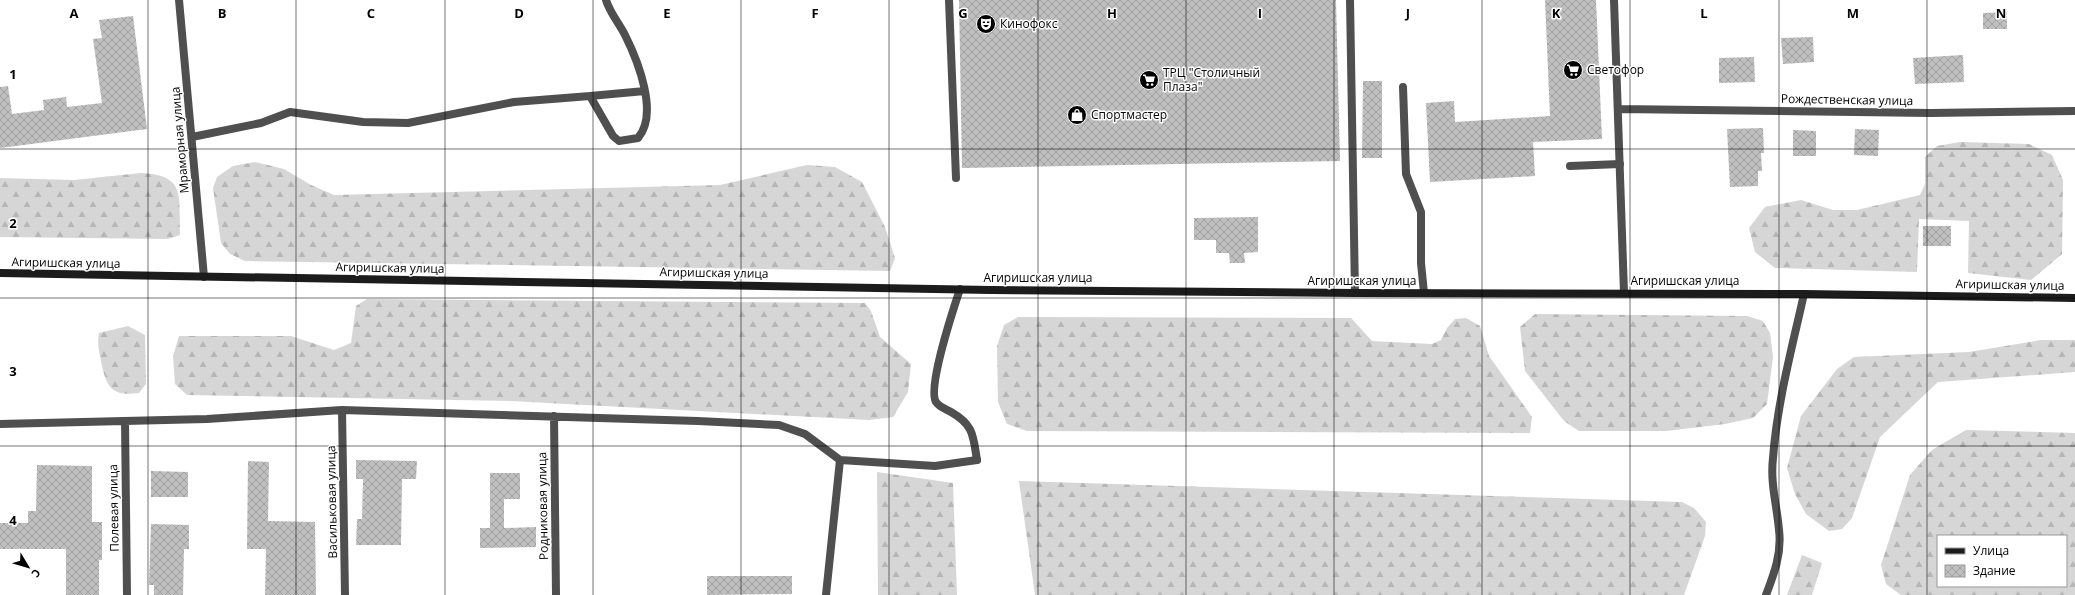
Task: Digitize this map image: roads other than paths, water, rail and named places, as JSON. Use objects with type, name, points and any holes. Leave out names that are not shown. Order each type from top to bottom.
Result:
[{"type":"street","name":"Мраморная улица","points":[[179,0],[204,277]]},
{"type":"street","points":[[590,96],[613,136],[619,140],[627,141],[638,138],[645,130],[647,106],[645,91],[625,35],[606,0]]},
{"type":"street","points":[[949,0],[956,178]]},
{"type":"street","points":[[1350,0],[1355,293]]},
{"type":"street","points":[[1614,0],[1624,293]]},
{"type":"street","points":[[1403,87],[1406,174],[1421,212],[1421,263],[1424,293]]},
{"type":"street","points":[[192,137],[261,124],[290,112],[363,122],[408,123],[514,102],[645,91]]},
{"type":"street","name":"Рождественская улица","points":[[1618,109],[1931,113],[2075,111]]},
{"type":"street","points":[[1570,166],[1620,164]]},
{"type":"street","name":"Агиришская улица","points":[[0,273],[960,289],[1355,293],[1804,294],[2075,298]]},
{"type":"street","points":[[0,424],[207,419],[342,410],[554,416],[779,425],[805,434],[840,460],[935,466],[977,460],[970,427],[957,416],[935,402],[933,393],[943,347],[960,289]]},
{"type":"street","points":[[1766,595],[1779,554],[1780,531],[1773,486],[1772,460],[1776,427],[1804,294]]},
{"type":"street","name":"Васильковая улица","points":[[342,410],[345,595]]},
{"type":"street","name":"Родниковая улица","points":[[554,416],[556,595]]},
{"type":"street","name":"Полевая улица","points":[[125,421],[127,595]]},
{"type":"street","points":[[826,595],[840,460]]},
{"type":"place","name":"Кинофокс","points":[[986,24]]},
{"type":"place","name":"Светофор","points":[[1573,70]]},
{"type":"place","name":"ТРЦ \"Столичный Плаза\"","points":[[1149,80]]},
{"type":"place","name":"Спортмастер","points":[[1077,115]]}]
